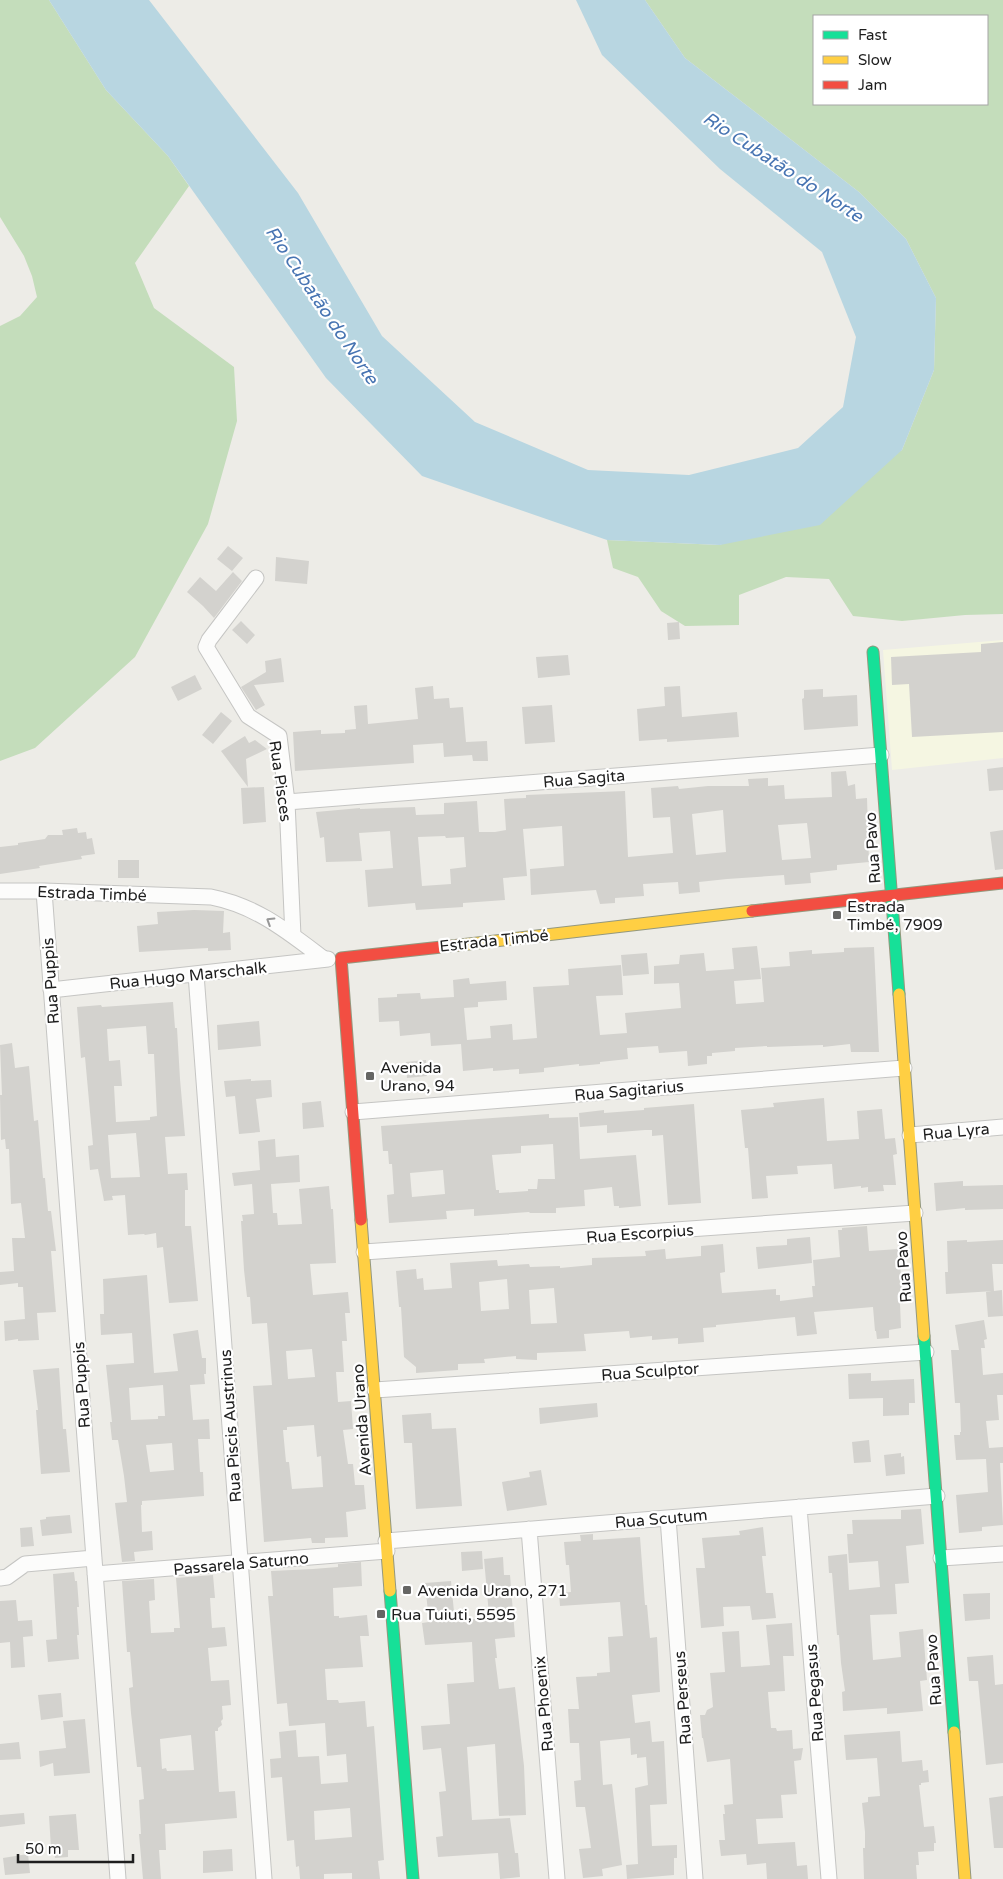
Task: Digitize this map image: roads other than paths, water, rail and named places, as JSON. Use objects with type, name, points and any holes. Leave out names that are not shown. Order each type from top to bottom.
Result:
[{"type":"street","name":"Rua Pisces","points":[[256,578],[209,640],[206,647],[248,716],[279,736],[287,802],[293,936]]},
{"type":"street","name":"Rua Pavo","points":[[873,652],[965,1879]]},
{"type":"street","name":"Rua Sagita","points":[[287,802],[881,755]]},
{"type":"street","name":"Estrada Timbé","points":[[0,891],[44,890],[211,897],[231,901],[264,916],[324,959],[1003,883]]},
{"type":"street","name":"Rua Puppis","points":[[44,890],[118,1879]]},
{"type":"street","name":"Avenida Urano","points":[[341,958],[413,1879]]},
{"type":"street","name":"Rua Hugo Marschalk","points":[[51,990],[324,959]]},
{"type":"street","name":"Rua Piscis Austrinus","points":[[196,974],[264,1879]]},
{"type":"street","name":"Rua Sagitarius","points":[[353,1112],[904,1068]]},
{"type":"street","name":"Rua Lyra","points":[[910,1135],[1003,1127]]},
{"type":"street","name":"Rua Escorpius","points":[[364,1252],[915,1213]]},
{"type":"street","name":"Rua Sculptor","points":[[375,1390],[926,1352]]},
{"type":"street","name":"Rua Scutum","points":[[387,1546],[529,1529],[937,1496]]},
{"type":"street","name":"Rua Pegasus","points":[[799,1507],[829,1879]]},
{"type":"street","name":"Rua Perseus","points":[[668,1518],[695,1879]]},
{"type":"street","name":"Rua Phoenix","points":[[529,1529],[557,1879]]},
{"type":"street","name":"Passarela Saturno","points":[[95,1574],[240,1563],[387,1546]]},
{"type":"street","points":[[941,1558],[1003,1554]]},
{"type":"street","points":[[0,1578],[7,1577],[25,1564],[94,1558]]},
{"type":"water","name":"Rio Cubatão do Norte","points":[[49,0],[149,0],[298,193],[382,336],[475,422],[588,470],[689,475],[798,448],[843,407],[856,337],[822,252],[720,169],[602,55],[576,0],[645,0],[685,58],[859,192],[906,239],[936,298],[934,370],[902,450],[820,525],[720,545],[607,540],[422,476],[326,378],[168,156],[106,90]]},
{"type":"place","name":"Estrada Timbé, 7909","points":[[837,915]]},
{"type":"place","name":"Avenida Urano, 94","points":[[370,1076]]},
{"type":"place","name":"Avenida Urano, 271","points":[[407,1590]]},
{"type":"place","name":"Rua Tuiuti, 5595","points":[[381,1614]]}]
